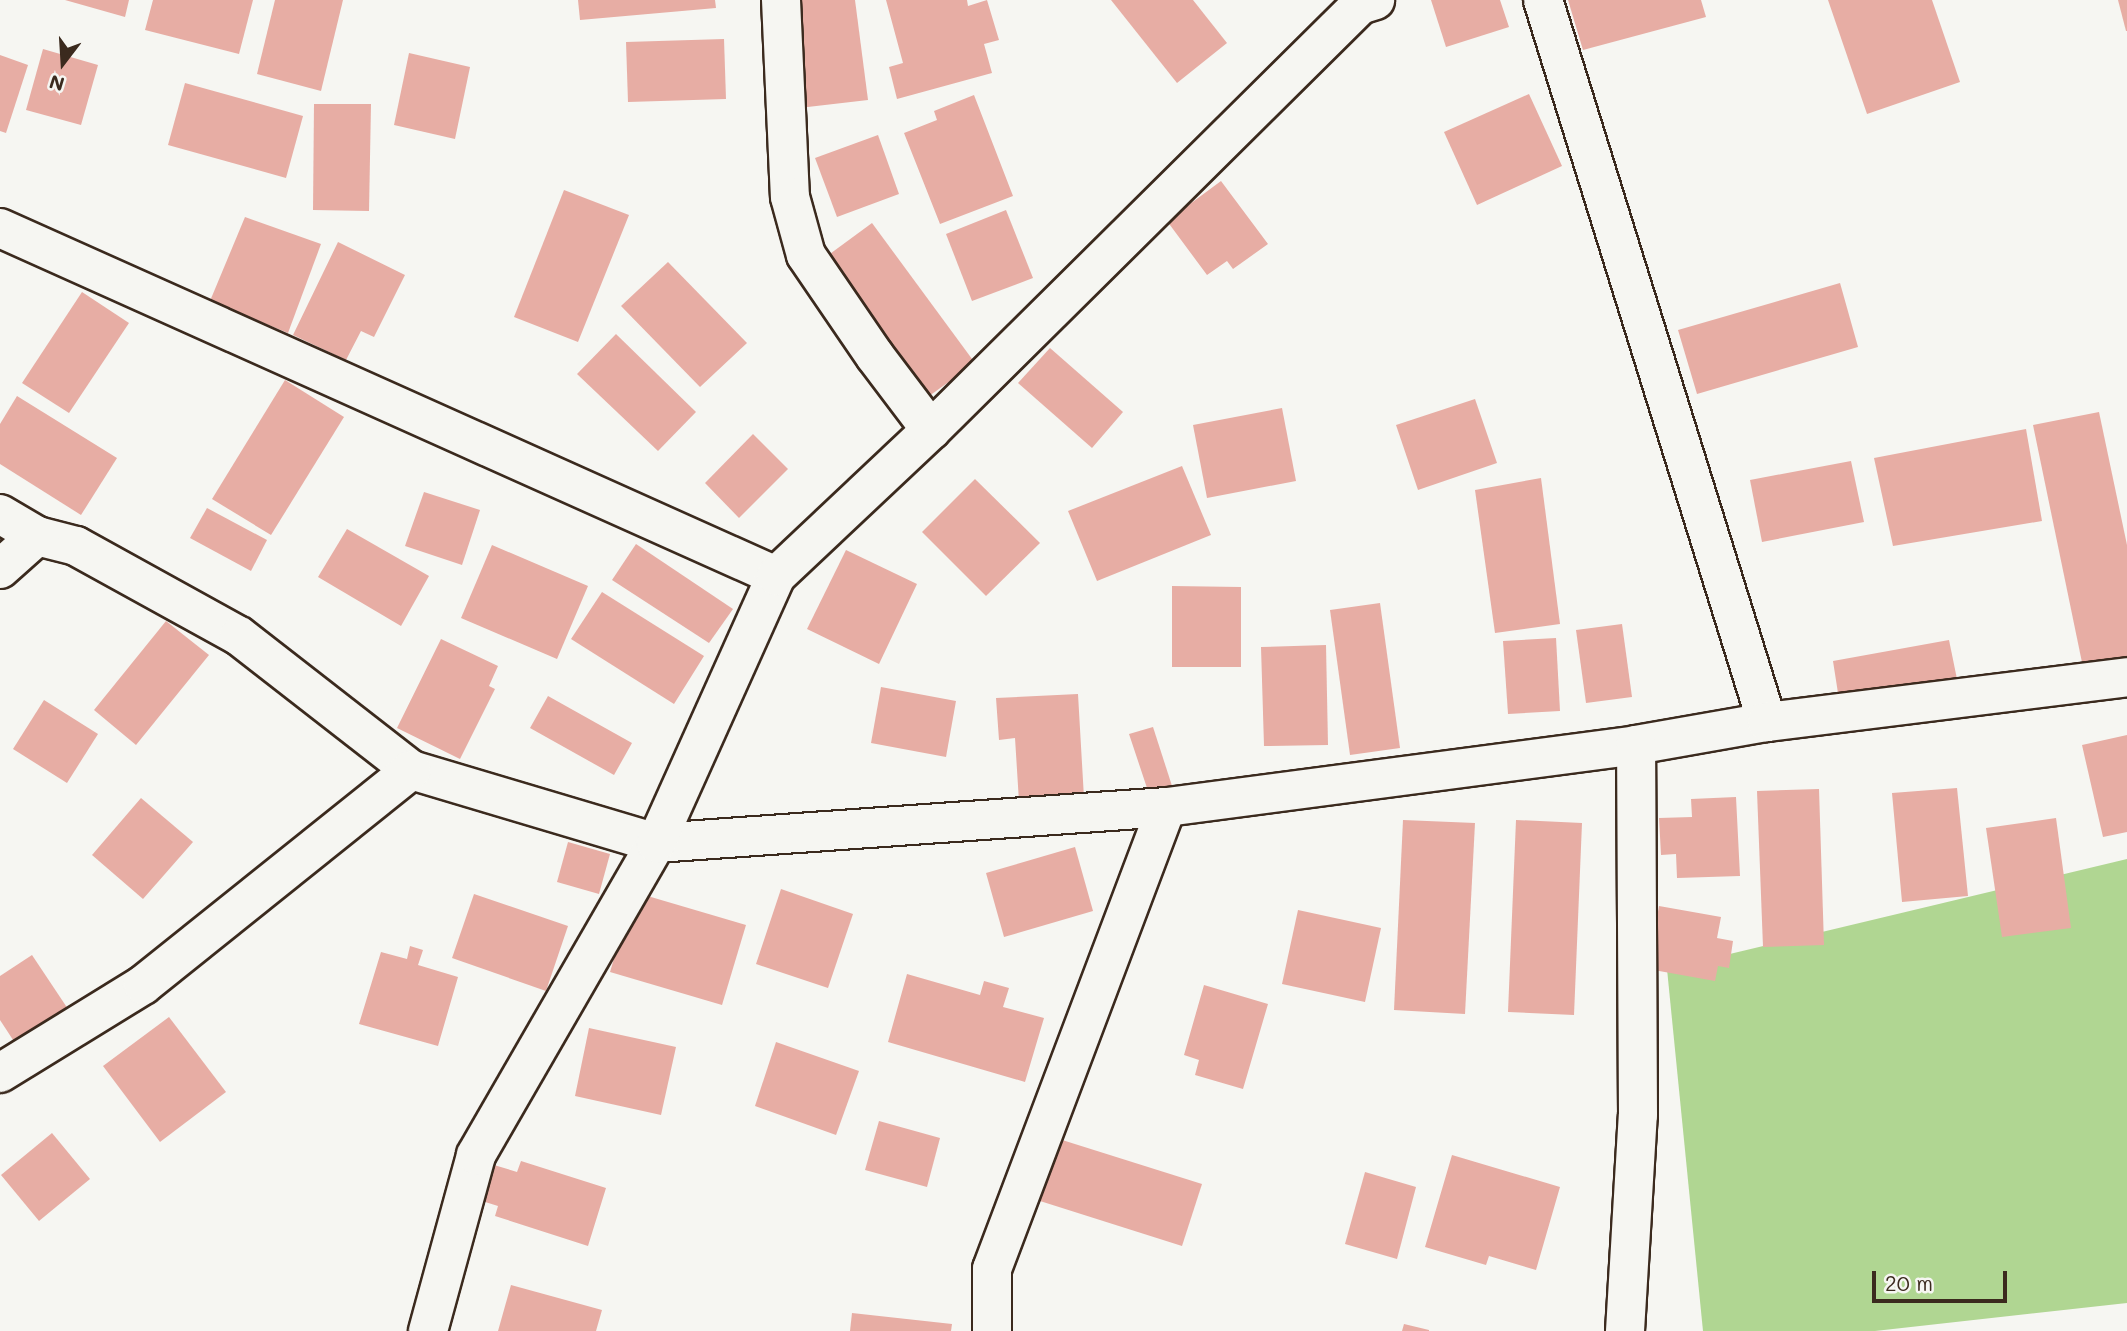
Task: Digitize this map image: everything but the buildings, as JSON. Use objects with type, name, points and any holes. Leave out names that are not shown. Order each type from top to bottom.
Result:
[{"type":"street","points":[[781,0],[790,197],[806,255],[875,356],[931,430]]},
{"type":"street","points":[[428,1331],[476,1155],[656,843],[776,576],[931,430],[1360,5],[1375,0]]},
{"type":"street","points":[[1543,0],[1767,722]]},
{"type":"street","points":[[0,228],[776,576]]},
{"type":"street","points":[[0,514],[37,536],[76,546],[239,636],[411,770],[656,843],[1167,807],[1636,746],[1767,722],[2127,677]]},
{"type":"street","points":[[0,569],[37,536]]},
{"type":"street","points":[[1625,1331],[1638,1115],[1636,746]]},
{"type":"street","points":[[0,1073],[143,985],[411,770]]},
{"type":"street","points":[[992,1331],[992,1269],[1167,807]]},
{"type":"green space","points":[[2127,859],[2127,1303],[1875,1331],[1703,1331],[1667,969]]}]
